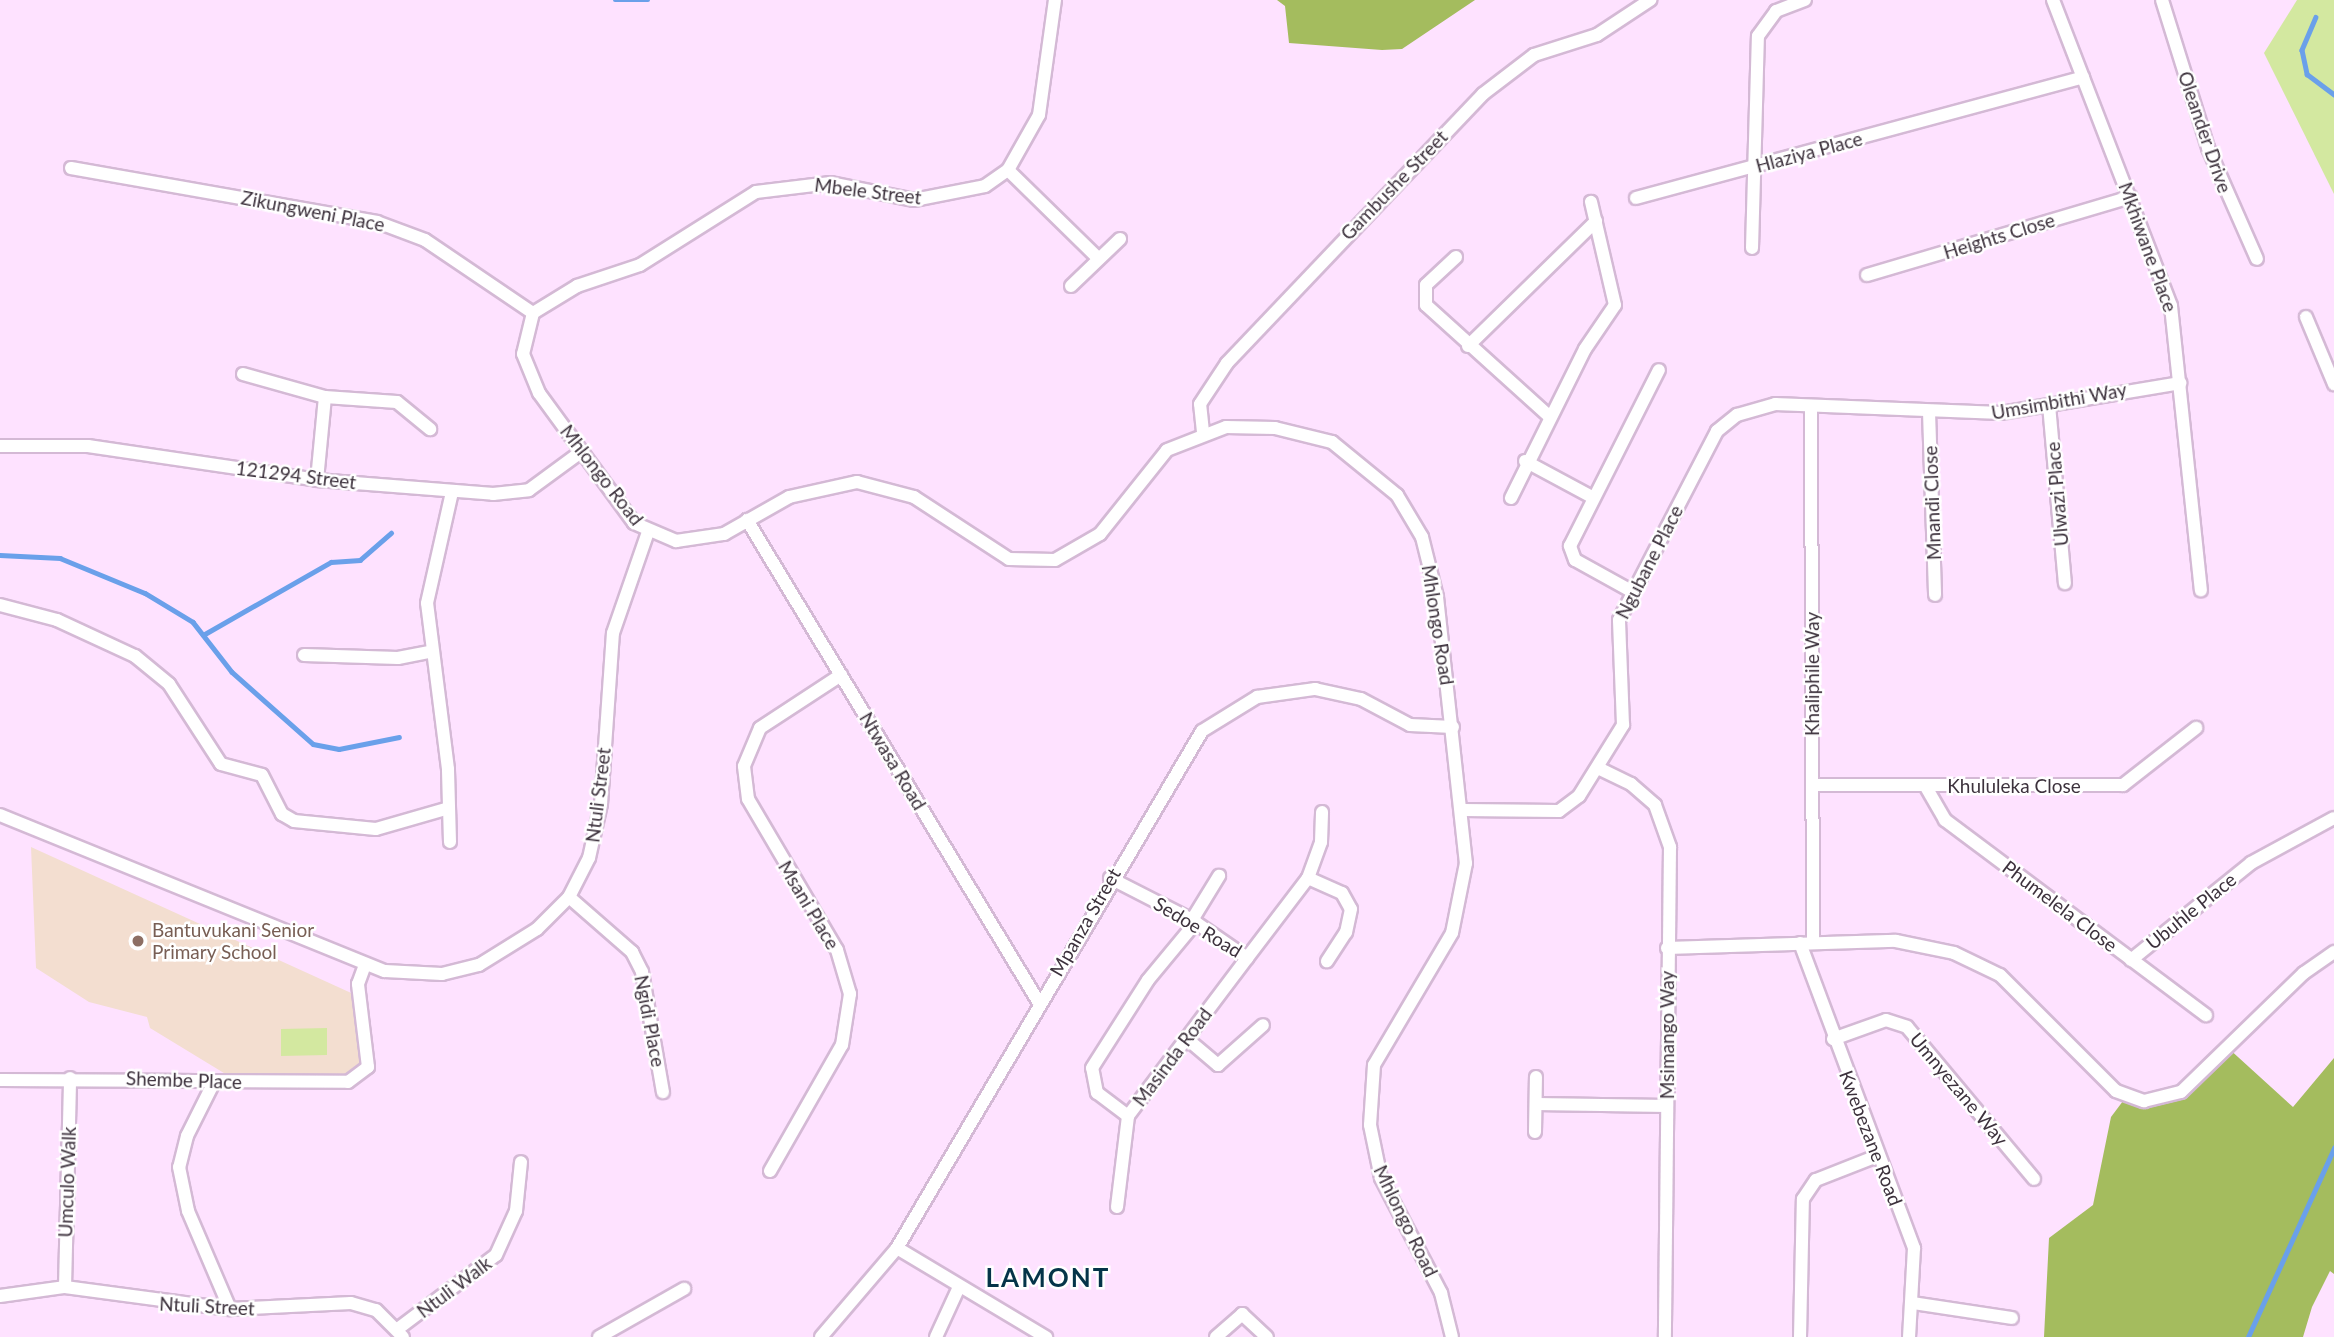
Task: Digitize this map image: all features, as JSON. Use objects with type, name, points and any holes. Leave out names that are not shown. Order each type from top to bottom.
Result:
[{"type":"street","points":[[1055,0],[1039,115],[1008,170],[1098,258]]},
{"type":"street","name":"Gambushe Street","points":[[1203,432],[1200,404],[1219,373],[1483,94],[1534,55],[1597,35],[1650,0]]},
{"type":"street","points":[[1752,248],[1757,167],[1758,36],[1776,11],[1805,0]]},
{"type":"street","name":"Mkhiwane Place","points":[[2053,0],[2169,297],[2181,383],[2201,590]]},
{"type":"street","name":"Oleander Drive","points":[[2162,0],[2212,160],[2257,259]]},
{"type":"street","name":"Hlaziya Place","points":[[1636,198],[2083,78]]},
{"type":"street","name":"Zikungweni Place","points":[[71,167],[377,222],[425,240],[533,313]]},
{"type":"street","name":"Mbele Street","points":[[533,313],[577,286],[640,265],[756,192],[830,183],[898,198],[944,199],[1008,170]]},
{"type":"street","name":"Heights Close","points":[[1867,275],[2131,197]]},
{"type":"street","points":[[1510,498],[1525,461],[1549,416],[1615,305],[1591,202]]},
{"type":"street","points":[[1468,346],[1596,221]]},
{"type":"street","points":[[1071,286],[1120,239]]},
{"type":"street","points":[[1456,257],[1426,285],[1423,298],[1468,346],[1549,416]]},
{"type":"street","name":"Mhlongo Road","points":[[533,313],[525,333],[526,370],[581,452],[648,531],[700,540],[818,487],[884,486],[929,505],[992,552],[1031,563],[1055,560],[1100,534],[1167,450],[1203,432],[1275,428],[1332,442],[1397,495],[1432,568],[1463,810],[1466,863],[1458,919],[1381,1044],[1370,1108],[1381,1178],[1441,1293],[1452,1337]]},
{"type":"street","points":[[2306,317],[2334,384]]},
{"type":"street","points":[[1633,592],[1570,551],[1591,497],[1659,370]]},
{"type":"street","points":[[243,374],[325,397],[397,402],[430,429]]},
{"type":"street","name":"Umsimbithi Way","points":[[1811,406],[2001,413],[2181,383]]},
{"type":"street","points":[[317,480],[325,397]]},
{"type":"street","name":"Ulwazi Place","points":[[2049,405],[2065,583]]},
{"type":"street","name":"Ngubane Place","points":[[1463,810],[1559,810],[1573,804],[1598,768],[1622,725],[1616,630],[1717,431],[1756,406],[1811,406]]},
{"type":"street","name":"Khaliphile Way","points":[[1806,942],[1812,785],[1811,406]]},
{"type":"street","name":"Mnandi Close","points":[[1929,411],[1935,595]]},
{"type":"street","name":"121294 Street","points":[[0,446],[88,446],[317,480],[452,492],[529,490],[581,452]]},
{"type":"street","points":[[1525,461],[1591,497]]},
{"type":"street","points":[[450,842],[449,808],[429,652],[427,603],[452,492]]},
{"type":"street","name":"Ntwasa Road","points":[[747,520],[1038,1001]]},
{"type":"street","name":"Ntuli Street","points":[[0,815],[365,965],[408,976],[479,965],[522,943],[569,897],[598,828],[613,633],[648,531]]},
{"type":"street","points":[[0,605],[57,620],[135,656],[169,684],[221,764],[262,775],[282,814],[294,821],[376,829],[449,808]]},
{"type":"street","points":[[304,655],[398,658],[429,652]]},
{"type":"street","name":"Msani Place","points":[[771,1171],[842,1045],[850,994],[837,950],[748,799],[744,766],[760,727],[841,675]]},
{"type":"street","name":"Mpanza Street","points":[[821,1337],[897,1248],[1038,1001],[1191,744],[1241,704],[1315,689],[1361,699],[1410,725],[1452,727]]},
{"type":"street","name":"Khululeka Close","points":[[1812,785],[2123,785],[2196,728]]},
{"type":"street","name":"Msimango Way","points":[[1598,768],[1631,783],[1662,818],[1670,847],[1665,1337]]},
{"type":"street","name":"Phumelela Close","points":[[1926,787],[1945,821],[2206,1015]]},
{"type":"street","name":"Sedoe Road","points":[[1110,878],[1194,921],[1247,958],[1308,878],[1321,842],[1322,812]]},
{"type":"street","name":"Ubuhle Place","points":[[2132,960],[2250,863],[2334,818]]},
{"type":"street","points":[[1128,1116],[1097,1093],[1092,1068],[1148,980],[1194,921],[1219,876]]},
{"type":"street","points":[[1308,878],[1342,893],[1351,909],[1327,961]]},
{"type":"street","name":"Ngidi Place","points":[[569,897],[632,952],[642,972],[663,1093]]},
{"type":"street","points":[[1667,948],[1896,941],[1980,963],[2016,988],[2116,1091],[2144,1101],[2181,1092],[2294,982],[2334,953]]},
{"type":"street","name":"Kwebezane Road","points":[[1806,942],[1833,1039],[1914,1248],[1909,1337]]},
{"type":"street","name":"Masinda Road","points":[[1116,1207],[1128,1116],[1247,958]]},
{"type":"street","name":"Shembe Place","points":[[0,1080],[70,1078],[348,1082],[366,1074],[358,984],[365,965]]},
{"type":"street","name":"Umnyezane Way","points":[[1833,1039],[1886,1020],[1907,1027],[2034,1179]]},
{"type":"street","points":[[1186,1038],[1218,1065],[1263,1025]]},
{"type":"street","points":[[1535,1132],[1536,1077]]},
{"type":"street","name":"Umculo Walk","points":[[65,1287],[70,1078]]},
{"type":"street","points":[[214,1082],[187,1136],[179,1167],[188,1211],[230,1309]]},
{"type":"street","points":[[1536,1104],[1667,1106]]},
{"type":"street","points":[[1800,1337],[1803,1199],[1816,1180],[1877,1156]]},
{"type":"street","name":"Ntuli Walk","points":[[401,1332],[496,1255],[516,1211],[521,1162]]},
{"type":"street","points":[[897,1248],[1037,1335]]},
{"type":"street","name":"Ntuli Street","points":[[0,1296],[65,1287],[230,1309],[351,1303],[376,1310],[401,1332]]},
{"type":"street","points":[[936,1337],[960,1287]]},
{"type":"street","points":[[599,1337],[684,1289]]},
{"type":"street","points":[[1913,1303],[2012,1318]]},
{"type":"street","points":[[1216,1337],[1242,1314],[1267,1337]]},
{"type":"shaded area","name":"Bantuvukani Senior Primary School","points":[[31,847],[360,997],[368,1067],[359,1078],[237,1081],[150,1028],[147,1017],[89,1002],[36,968]]},
{"type":"green space","points":[[1277,0],[1475,0],[1402,49],[1382,50],[1289,43],[1285,6]]},
{"type":"green space","points":[[2297,0],[2334,0],[2334,194],[2264,53]]},
{"type":"green space","points":[[327,1028],[327,1055],[281,1056],[281,1029]]},
{"type":"green space","points":[[2227,1047],[2293,1107],[2334,1058],[2334,1274],[2330,1271],[2312,1307],[2303,1337],[2044,1337],[2049,1238],[2093,1205],[2111,1117],[2126,1097],[2172,1097]]},
{"type":"waterway","points":[[615,0],[648,0]]},
{"type":"waterway","points":[[2316,17],[2302,50],[2307,74],[2334,94]]},
{"type":"waterway","points":[[203,635],[331,562],[360,560],[391,533]]},
{"type":"waterway","points":[[0,555],[60,558],[145,593],[193,622],[232,672],[313,744],[339,749],[399,737]]},
{"type":"waterway","points":[[2248,1337],[2334,1148]]},
{"type":"place","name":"Bantuvukani Senior Primary School","points":[[138,941]]},
{"type":"district","name":"LAMONT","points":[[1048,1278]]}]
